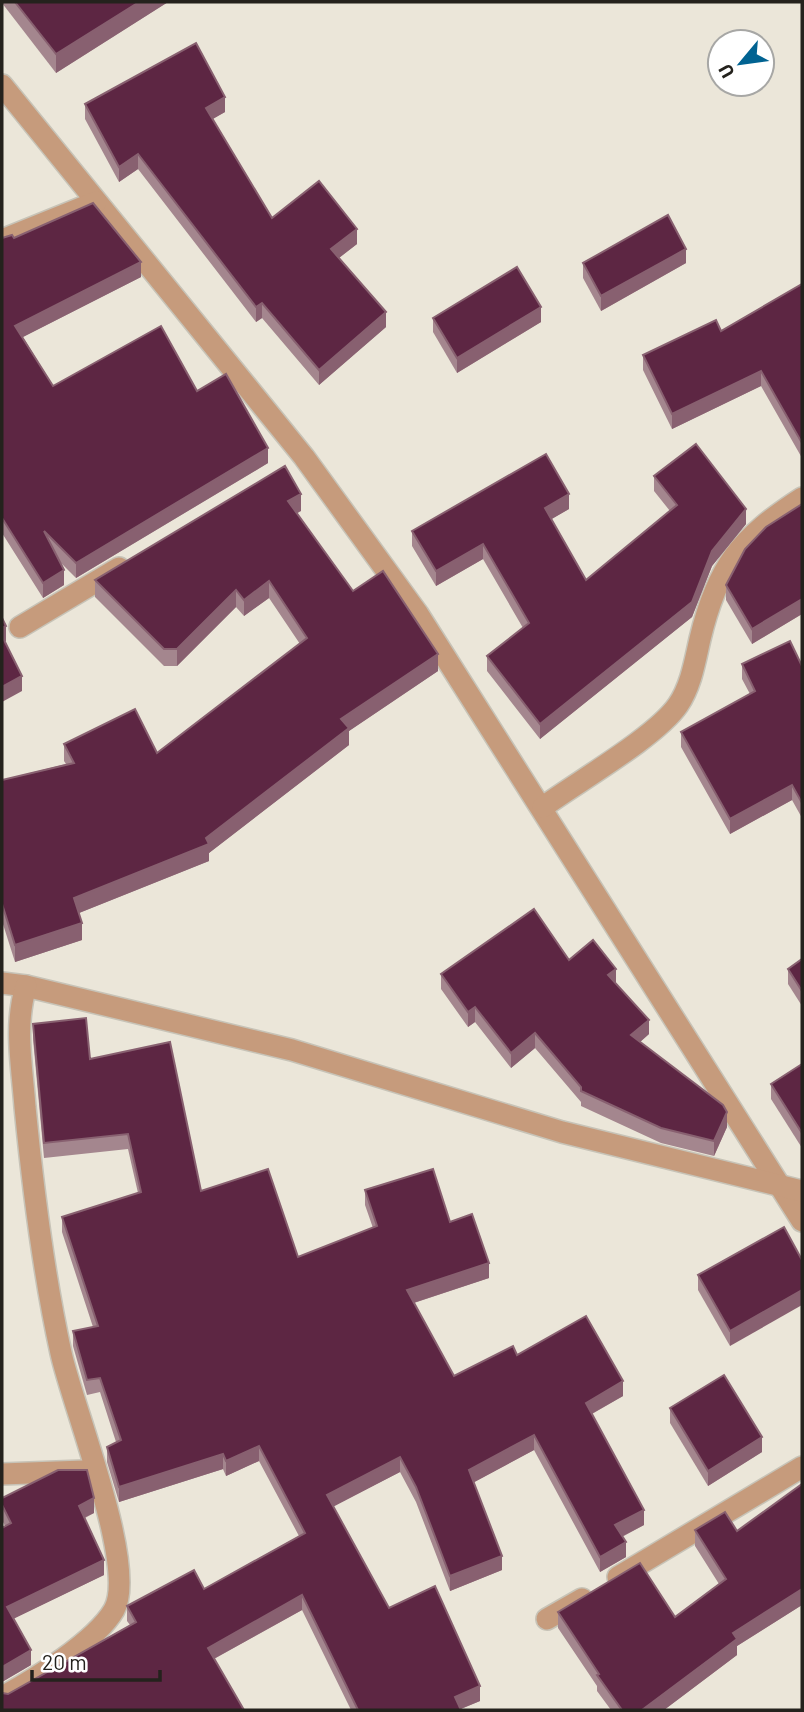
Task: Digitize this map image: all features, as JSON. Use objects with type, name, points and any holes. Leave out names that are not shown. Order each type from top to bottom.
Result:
[{"type":"street","points":[[2,85],[304,457],[418,614],[543,807],[780,1185],[800,1207]]},
{"type":"street","points":[[2,240],[96,202]]},
{"type":"street","points":[[281,471],[304,457]]},
{"type":"street","points":[[543,807],[662,723],[679,704],[690,680],[710,595],[722,574],[738,551],[772,518],[802,498]]},
{"type":"street","points":[[20,627],[139,556]]},
{"type":"street","points":[[2,984],[24,992],[292,1050],[562,1132],[780,1185]]},
{"type":"street","points":[[2,1697],[83,1643],[115,1609],[121,1572],[96,1471],[58,1341],[33,1194],[18,1026],[24,992]]},
{"type":"street","points":[[547,1619],[802,1467]]},
{"type":"street","points":[[2,1474],[96,1471]]},
{"type":"building","points":[[15,2],[139,2],[56,54]]},
{"type":"building","points":[[196,43],[225,97],[206,108],[272,218],[319,181],[357,229],[331,249],[386,312],[319,370],[262,303],[256,307],[138,154],[119,167],[85,104]]},
{"type":"building","points":[[93,203],[141,262],[15,326],[53,386],[161,326],[197,391],[226,374],[268,448],[76,563],[44,531],[64,570],[43,583],[2,518],[2,238],[12,235],[14,238]]},
{"type":"building","points":[[668,215],[686,249],[601,296],[583,263]]},
{"type":"building","points":[[517,267],[541,307],[457,358],[433,318]]},
{"type":"building","points":[[802,284],[802,443],[761,371],[672,414],[643,355],[716,320],[721,331]]},
{"type":"building","points":[[696,444],[746,509],[712,551],[692,602],[540,724],[487,656],[529,623],[483,544],[436,571],[412,531],[546,454],[569,494],[545,508],[586,580],[677,505],[654,476]]},
{"type":"building","points":[[285,466],[301,494],[288,501],[353,591],[383,571],[438,654],[341,719],[349,728],[206,838],[209,844],[74,898],[82,923],[15,945],[2,904],[2,780],[74,763],[64,744],[135,709],[157,753],[307,638],[269,581],[244,600],[236,590],[177,649],[164,649],[95,580]]},
{"type":"building","points":[[802,504],[802,599],[752,629],[726,585],[745,549],[766,527]]},
{"type":"building","points":[[2,636],[22,676],[2,687]]},
{"type":"building","points":[[790,641],[802,666],[802,803],[792,785],[730,819],[681,732],[755,691],[742,664]]},
{"type":"building","points":[[534,909],[569,960],[593,940],[616,969],[608,975],[649,1020],[631,1035],[723,1105],[727,1112],[714,1141],[661,1128],[581,1091],[581,1087],[535,1033],[511,1053],[475,1007],[468,1012],[441,974]]},
{"type":"building","points":[[802,959],[802,991],[788,969]]},
{"type":"building","points":[[86,1018],[90,1059],[170,1042],[201,1191],[268,1169],[298,1257],[377,1226],[365,1190],[433,1169],[450,1222],[472,1214],[489,1263],[407,1290],[454,1376],[513,1346],[517,1355],[586,1316],[623,1381],[586,1403],[644,1510],[615,1525],[626,1542],[600,1557],[534,1435],[469,1470],[502,1556],[450,1576],[416,1487],[400,1457],[327,1495],[389,1608],[435,1586],[480,1686],[455,1697],[461,1710],[358,1710],[302,1595],[208,1648],[244,1710],[2,1710],[2,1693],[8,1694],[136,1622],[127,1606],[194,1570],[204,1589],[305,1533],[259,1446],[226,1461],[223,1454],[119,1487],[107,1447],[121,1440],[100,1378],[87,1380],[73,1331],[98,1326],[62,1217],[141,1192],[128,1134],[44,1143],[33,1024]]},
{"type":"building","points":[[802,1064],[802,1133],[771,1084]]},
{"type":"building","points":[[784,1227],[802,1260],[802,1290],[730,1331],[698,1275]]},
{"type":"building","points":[[724,1375],[762,1437],[708,1471],[670,1408]]},
{"type":"building","points":[[58,1470],[87,1470],[94,1498],[79,1506],[104,1560],[7,1607],[31,1650],[2,1667],[2,1528],[11,1523],[2,1505],[2,1498]]},
{"type":"building","points":[[802,1484],[802,1589],[733,1633],[737,1639],[642,1710],[622,1710],[558,1612],[640,1563],[675,1617],[726,1579],[695,1530],[725,1512],[737,1531]]}]
